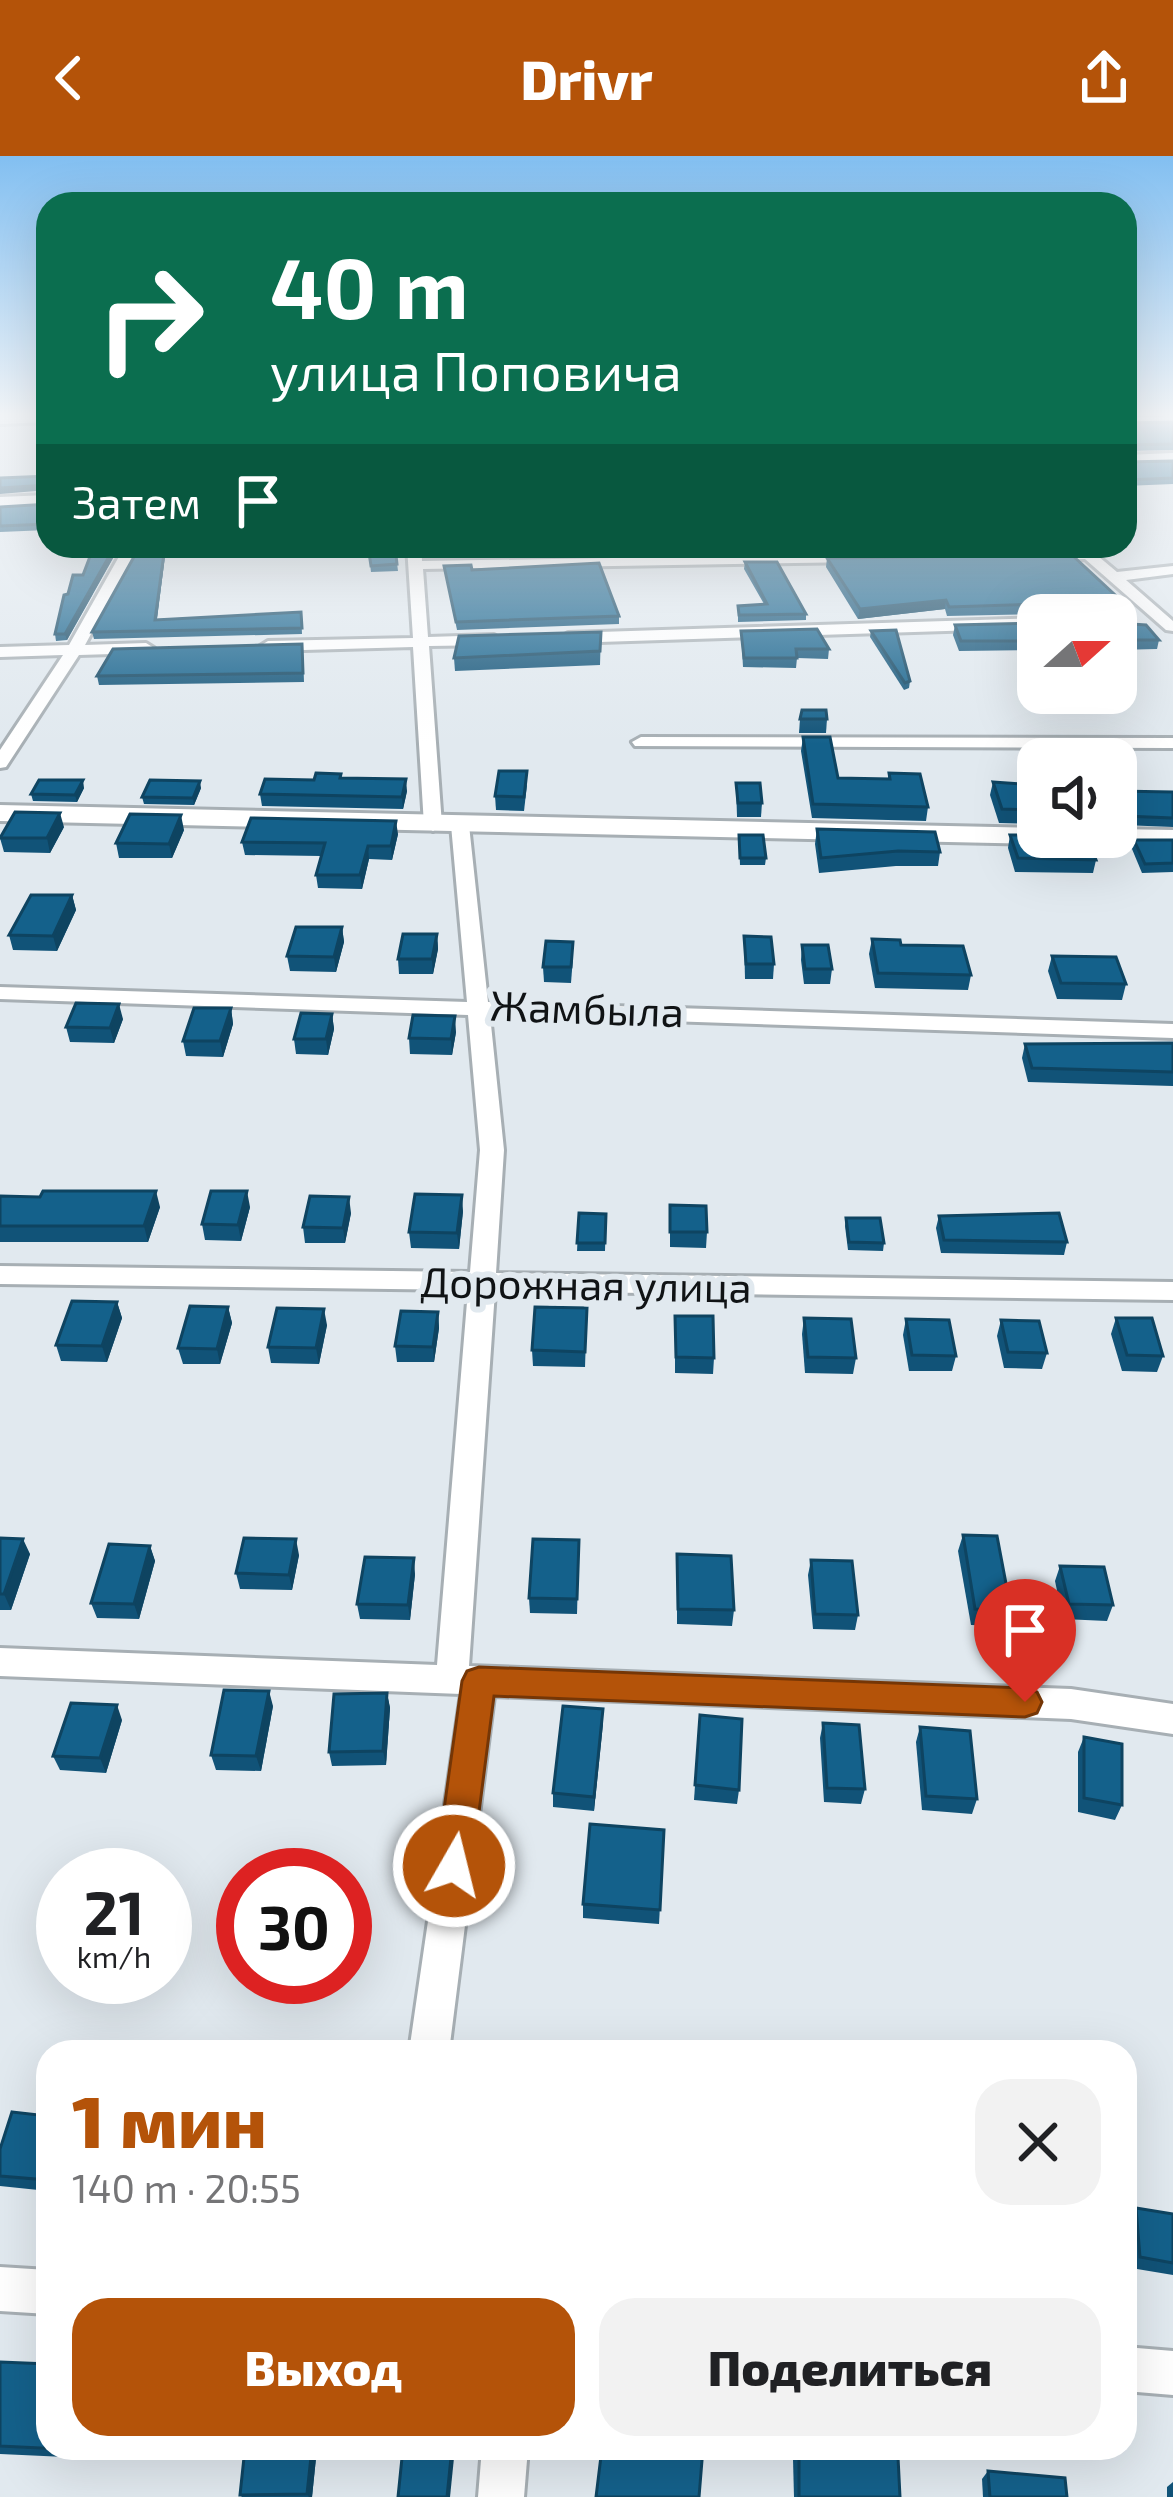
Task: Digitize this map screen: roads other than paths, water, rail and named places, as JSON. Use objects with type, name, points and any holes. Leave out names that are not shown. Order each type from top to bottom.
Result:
[{"type":"street","points":[[0,763],[74,650],[125,558]]},
{"type":"street","points":[[415,558],[421,643],[478,1005],[492,1150],[466,1680],[430,2040]]},
{"type":"street","points":[[416,565],[879,558]]},
{"type":"street","points":[[1092,558],[1172,627]]},
{"type":"street","points":[[1115,577],[1173,571]]},
{"type":"street","points":[[540,639],[1017,624]]},
{"type":"street","points":[[1137,625],[1172,627]]},
{"type":"street","points":[[259,646],[516,640]]},
{"type":"street","points":[[0,652],[166,648]]},
{"type":"street","points":[[641,742],[1173,743]]},
{"type":"street","points":[[0,812],[1017,836]]},
{"type":"street","points":[[1137,837],[1173,838]]},
{"type":"street","name":"Жамбыла","points":[[0,993],[1173,1031]]},
{"type":"street","name":"Дорожная улица","points":[[0,1275],[1173,1291]]},
{"type":"street","points":[[0,1662],[1071,1704],[1173,1719]]},
{"type":"street","points":[[0,2289],[36,2291]]},
{"type":"street","points":[[1137,2370],[1173,2373]]},
{"type":"street","points":[[501,2497],[504,2460]]}]
